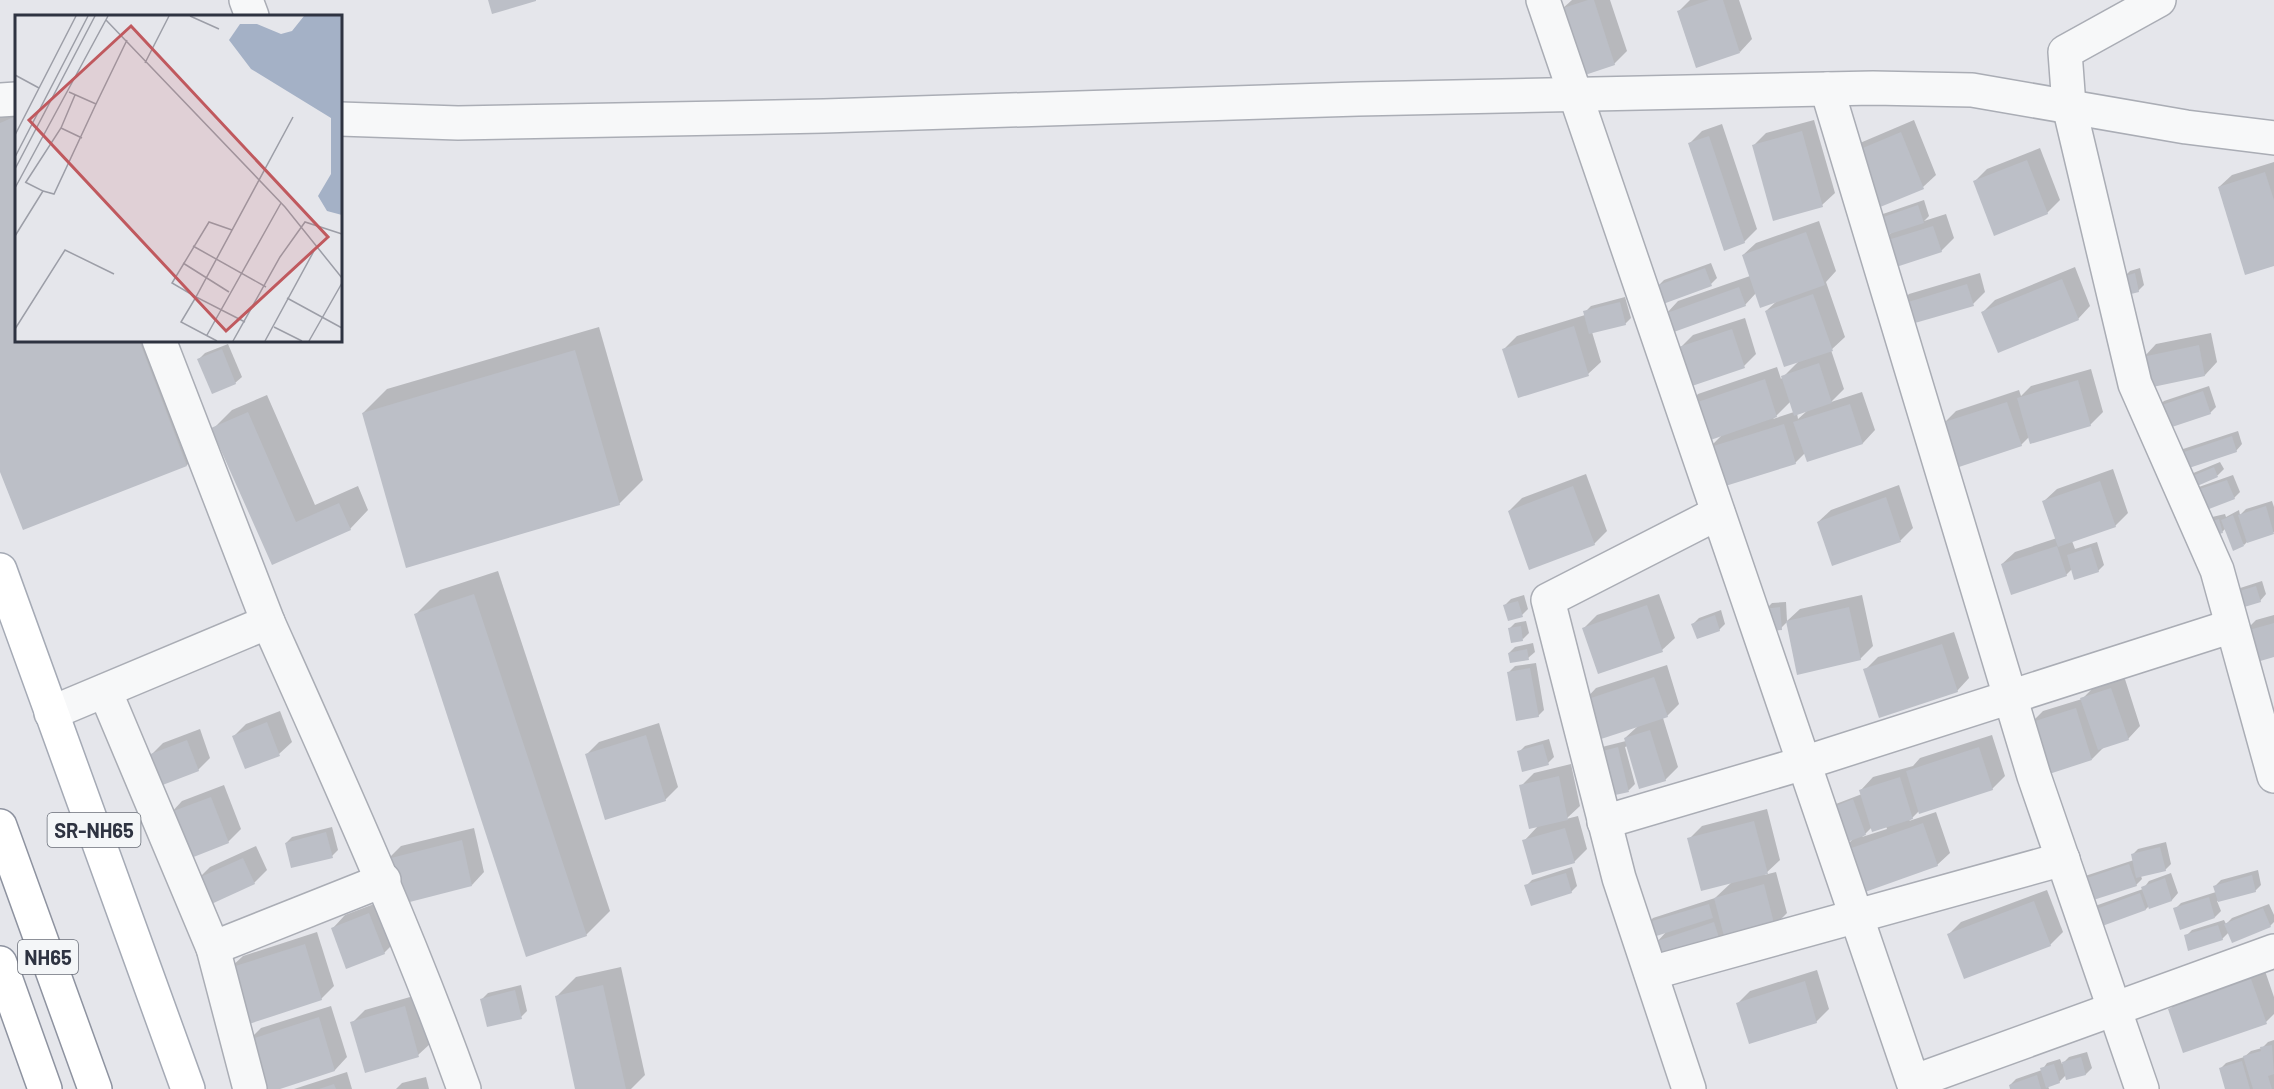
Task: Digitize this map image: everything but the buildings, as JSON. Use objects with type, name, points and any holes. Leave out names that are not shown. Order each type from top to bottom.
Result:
[{"type":"main road","name":"SR-NH65","points":[[0,570],[188,1089]]},
{"type":"main road","name":"NH65","points":[[0,826],[95,1089]]},
{"type":"main road","name":"NH65","points":[[0,963],[45,1089]]},
{"type":"street","points":[[246,0],[252,15]]},
{"type":"street","points":[[1544,0],[1857,918],[1905,1087],[2274,951]]},
{"type":"street","points":[[2159,0],[2065,52],[2069,106],[2135,384],[2217,570],[2274,776]]},
{"type":"street","points":[[1827,89],[2034,776],[2142,1089]]},
{"type":"street","points":[[342,119],[458,123],[812,116],[1575,94],[1827,89],[1972,90],[2186,127],[2274,138]]},
{"type":"street","points":[[0,100],[15,99]]},
{"type":"street","points":[[160,342],[268,622],[384,880],[437,1013],[464,1089]]},
{"type":"street","points":[[1689,1089],[1619,878],[1548,600],[1718,513]]},
{"type":"street","points":[[51,712],[268,622]]},
{"type":"street","points":[[1604,822],[1804,763],[2232,626]]},
{"type":"street","points":[[105,691],[213,948],[250,1089]]},
{"type":"street","points":[[1651,974],[2063,859]]},
{"type":"street","points":[[213,948],[384,880]]}]
